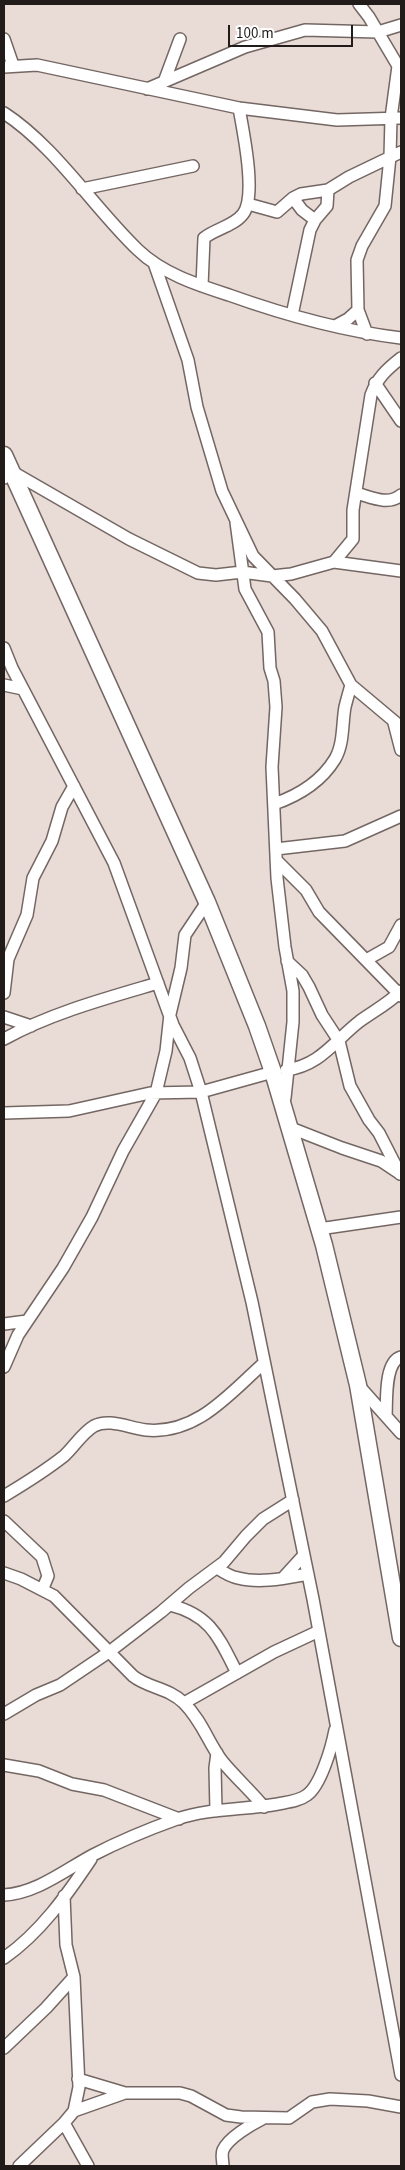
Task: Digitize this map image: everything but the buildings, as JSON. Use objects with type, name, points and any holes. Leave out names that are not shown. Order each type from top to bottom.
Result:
[{"type":"highway","points":[[4,456],[7,475],[207,902],[257,1026],[280,1071],[284,1108],[319,1229],[358,1385],[401,1638]]},
{"type":"street","points":[[359,4],[399,67],[396,154],[385,206],[362,246],[357,260],[358,310],[366,334]]},
{"type":"street","points":[[147,89],[245,47],[305,30],[378,32],[401,25]]},
{"type":"street","points":[[4,39],[9,66],[37,65],[239,108],[337,120],[396,118]]},
{"type":"street","points":[[164,82],[180,39]]},
{"type":"street","points":[[202,286],[204,238],[236,220],[243,214],[248,204],[248,172],[239,108]]},
{"type":"street","points":[[4,113],[29,132],[120,232],[154,263],[202,286],[292,315],[366,334],[401,338]]},
{"type":"street","points":[[248,204],[277,212],[293,198],[301,194],[328,190],[396,154]]},
{"type":"street","points":[[82,189],[194,166]]},
{"type":"street","points":[[292,315],[310,230],[315,220],[327,206],[328,190]]},
{"type":"street","points":[[293,198],[302,210],[315,220]]},
{"type":"street","points":[[154,263],[188,360],[197,407],[222,491],[253,556],[322,631],[351,684],[398,725],[401,746]]},
{"type":"street","points":[[335,326],[348,319],[358,310]]},
{"type":"street","points":[[334,562],[353,539],[353,510],[371,395],[375,383],[384,371],[401,358]]},
{"type":"street","points":[[375,383],[401,421]]},
{"type":"street","points":[[7,475],[129,539],[198,572],[216,575],[242,572],[272,576],[290,574],[334,562],[401,571]]},
{"type":"street","points":[[356,493],[388,502],[396,500],[401,496]]},
{"type":"street","points":[[236,522],[245,589],[268,632],[270,668],[274,681],[276,707],[272,767],[276,855],[287,961],[293,991],[293,1022],[280,1071]]},
{"type":"street","points":[[4,648],[23,689],[114,863],[170,1014],[190,1058],[201,1092],[252,1302],[293,1500],[401,2074]]},
{"type":"street","points":[[274,804],[303,791],[335,759],[341,739],[345,706],[351,684]]},
{"type":"street","points":[[4,685],[23,689]]},
{"type":"street","points":[[4,993],[8,959],[27,915],[33,878],[52,841],[62,807],[74,786]]},
{"type":"street","points":[[276,855],[345,841],[401,816]]},
{"type":"street","points":[[4,1113],[69,1111],[156,1093],[201,1092],[280,1071],[300,1068],[314,1062],[359,1022],[400,993],[319,912],[306,890],[276,855]]},
{"type":"street","points":[[4,1367],[18,1335],[62,1268],[92,1217],[123,1151],[156,1093],[166,1051],[170,1014],[181,968],[185,935],[207,902]]},
{"type":"street","points":[[366,960],[389,947],[401,925]]},
{"type":"street","points":[[287,961],[309,987],[322,1015],[339,1041],[350,1086],[369,1120],[379,1133],[401,1174]]},
{"type":"street","points":[[4,1039],[31,1026],[88,1005],[158,983]]},
{"type":"street","points":[[4,1017],[31,1026]]},
{"type":"street","points":[[291,1128],[381,1161],[401,1174]]},
{"type":"street","points":[[319,1229],[401,1217]]},
{"type":"street","points":[[4,1324],[27,1321]]},
{"type":"street","points":[[386,1416],[387,1384],[391,1367],[401,1357]]},
{"type":"street","points":[[4,1496],[64,1456],[94,1426],[107,1422],[146,1430],[165,1430],[195,1420],[213,1410],[264,1363]]},
{"type":"street","points":[[358,1385],[401,1433]]},
{"type":"street","points":[[4,1714],[36,1695],[60,1685],[109,1652],[217,1568],[264,1519],[293,1500]]},
{"type":"street","points":[[4,1521],[42,1557],[48,1576],[42,1588]]},
{"type":"street","points":[[283,1578],[304,1555]]},
{"type":"street","points":[[217,1568],[236,1578],[249,1580],[308,1574]]},
{"type":"street","points":[[4,1573],[42,1588],[54,1596],[138,1680],[162,1689],[184,1702],[205,1730],[217,1753],[264,1807]]},
{"type":"street","points":[[170,1605],[188,1609],[209,1625],[222,1642],[237,1673]]},
{"type":"street","points":[[184,1702],[282,1648],[319,1631]]},
{"type":"street","points":[[4,1895],[13,1894],[44,1883],[93,1855],[179,1819],[216,1811],[264,1807],[299,1800],[312,1791],[319,1781],[335,1724]]},
{"type":"street","points":[[216,1811],[215,1768],[217,1753]]},
{"type":"street","points":[[4,1765],[39,1771],[72,1784],[104,1790],[179,1819]]},
{"type":"street","points":[[4,1958],[34,1934],[93,1855]]},
{"type":"street","points":[[19,2166],[64,2124],[76,2105],[78,2079],[74,1977],[66,1945],[64,1896]]},
{"type":"street","points":[[4,2048],[46,2008],[74,1977]]},
{"type":"street","points":[[78,2079],[125,2093],[180,2093],[191,2096],[226,2115],[289,2118],[312,2102],[330,2099],[368,2101],[401,2107]]},
{"type":"street","points":[[74,2110],[125,2093]]},
{"type":"street","points":[[223,2166],[222,2154],[227,2144],[244,2129],[262,2118]]},
{"type":"street","points":[[64,2124],[88,2166]]}]
